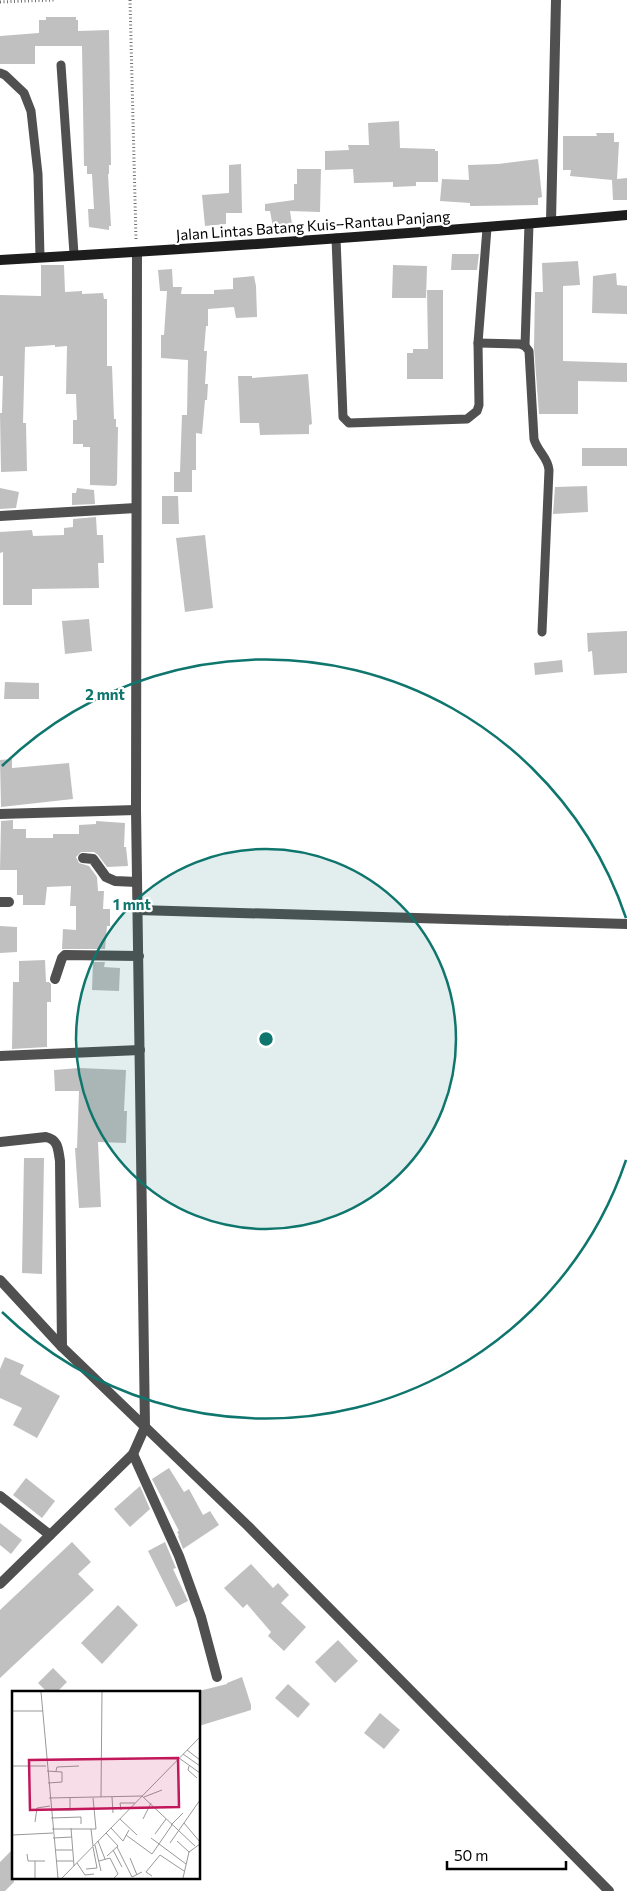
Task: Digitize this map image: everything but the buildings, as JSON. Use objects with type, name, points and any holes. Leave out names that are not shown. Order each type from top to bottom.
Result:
[{"type":"main road","name":"Jalan Lintas Batang Kuis–Rantau Panjang","points":[[0,260],[487,228],[627,215]]},
{"type":"street","points":[[551,221],[556,0]]},
{"type":"street","points":[[0,1584],[133,1454],[145,1428],[136,810],[137,252]]},
{"type":"street","points":[[0,516],[136,508]]},
{"type":"street","points":[[0,814],[136,810]]},
{"type":"street","points":[[83,858],[94,859],[106,877],[115,881],[137,882]]},
{"type":"street","points":[[138,910],[627,924]]},
{"type":"street","points":[[55,979],[62,958],[65,955],[138,956]]},
{"type":"street","points":[[0,1056],[140,1050]]},
{"type":"street","points":[[0,1142],[46,1137],[53,1139],[58,1144],[60,1161],[62,1347]]},
{"type":"street","points":[[0,1280],[62,1347],[145,1428],[192,1470],[609,1891]]},
{"type":"street","points":[[133,1454],[185,1573],[201,1617],[217,1677]]},
{"type":"street","points":[[0,1496],[50,1535]]},
{"type":"lane","points":[[61,65],[74,254]]},
{"type":"lane","points":[[0,73],[5,75],[24,93],[31,112],[38,174],[40,257]]},
{"type":"lane","points":[[529,224],[525,346],[529,351],[534,439],[536,446],[548,464],[549,470],[542,632]]},
{"type":"lane","points":[[336,238],[344,417],[346,421],[349,423],[467,419],[477,411],[479,405],[478,343],[487,228]]},
{"type":"lane","points":[[478,343],[525,346]]},
{"type":"path","points":[[0,2],[54,0]]},
{"type":"path","points":[[130,0],[137,252]]}]
